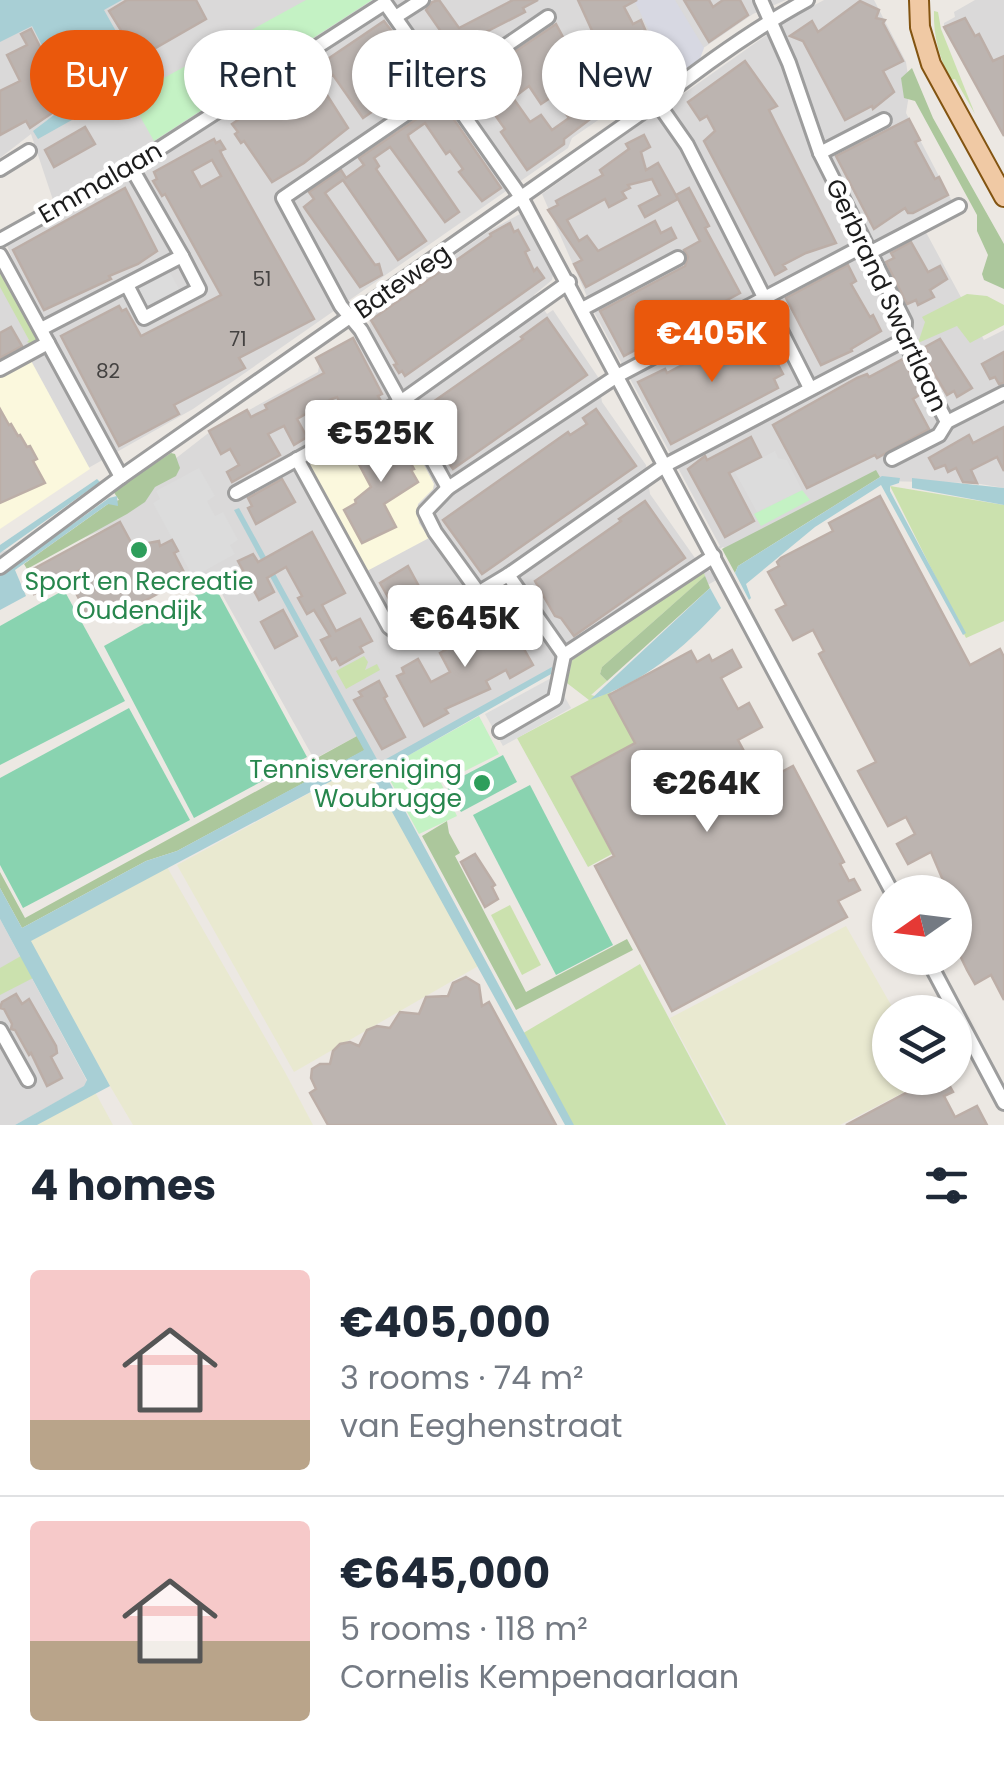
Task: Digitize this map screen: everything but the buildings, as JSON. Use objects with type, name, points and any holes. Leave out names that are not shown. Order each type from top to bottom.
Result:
[{"type":"main road","points":[[919,0],[924,46],[931,64],[1004,198]]},
{"type":"main road","points":[[933,0],[931,36],[944,84]]},
{"type":"street","points":[[397,16],[422,0]]},
{"type":"street","name":"Gerbrand Swartlaan","points":[[761,0],[772,20],[820,153],[905,322],[904,340],[947,422]]},
{"type":"street","name":"Bateweg","points":[[687,81],[772,20],[807,0]]},
{"type":"street","name":"Emmalaan","points":[[0,240],[131,167],[385,2],[406,30]]},
{"type":"street","points":[[522,35],[548,17]]},
{"type":"street","points":[[395,120],[283,198],[341,306],[362,330],[398,403],[448,488]]},
{"type":"street","name":"Emmalaan","points":[[468,120],[522,197],[569,282],[883,875]]},
{"type":"street","name":"Bateweg","points":[[0,568],[122,477],[632,120]]},
{"type":"street","points":[[670,120],[687,144],[810,388]]},
{"type":"street","points":[[820,153],[884,120]]},
{"type":"street","points":[[0,169],[29,151]]},
{"type":"street","points":[[127,285],[144,318],[199,289],[131,167]]},
{"type":"street","points":[[479,594],[435,532],[426,512],[448,488],[617,376],[766,296],[959,206]]},
{"type":"street","points":[[40,329],[182,256]]},
{"type":"street","points":[[1,257],[122,477]]},
{"type":"street","points":[[582,309],[678,258]]},
{"type":"street","points":[[236,493],[398,403],[569,282]]},
{"type":"street","points":[[296,460],[389,628],[408,635],[508,575],[664,466],[904,340]]},
{"type":"street","points":[[0,368],[48,343]]},
{"type":"street","points":[[892,459],[940,435],[947,422],[1004,393]]},
{"type":"street","points":[[500,732],[554,699],[564,655],[714,556]]},
{"type":"street","points":[[508,575],[564,655]]},
{"type":"street","points":[[936,975],[1004,1102]]},
{"type":"street","points":[[2,1036],[28,1080]]},
{"type":"shaded area","points":[[0,0],[786,0],[753,14],[687,59],[687,30],[542,30],[542,120],[598,120],[572,138],[568,148],[193,409],[51,489],[0,527],[0,264],[13,260],[7,246],[59,218],[31,134],[0,158]]},
{"type":"shaded area","points":[[634,0],[675,0],[704,48],[695,72],[687,70],[687,30],[649,30]]},
{"type":"shaded area","points":[[824,0],[874,0],[906,62],[910,89],[906,113],[954,205],[921,223],[984,340],[1004,330],[1004,488],[974,483],[882,481],[740,558],[723,547],[698,560],[718,579],[596,650],[375,766],[357,736],[314,759],[213,578],[187,578],[158,593],[117,524],[0,572],[0,552],[85,529],[211,431],[318,372],[321,355],[370,329],[369,315],[489,231],[520,214],[553,275],[534,295],[547,314],[553,310],[598,377],[602,402],[646,465],[650,494],[695,558],[720,546],[593,310],[542,194],[647,120],[687,120],[687,91],[792,17]]},
{"type":"shaded area","points":[[975,0],[1004,0],[1004,137],[944,26],[955,17],[954,12]]},
{"type":"shaded area","points":[[168,269],[182,294],[144,313],[132,289]]},
{"type":"shaded area","points":[[29,357],[90,469],[0,529],[0,373]]},
{"type":"shaded area","points":[[400,419],[434,484],[417,511],[419,523],[429,538],[367,571],[307,466]]},
{"type":"shaded area","points":[[775,451],[778,458],[787,460],[802,490],[757,512],[735,472]]},
{"type":"shaded area","points":[[199,468],[215,496],[207,501],[215,516],[223,512],[238,540],[230,545],[235,554],[193,577],[153,503],[160,499],[156,491]]},
{"type":"shaded area","points":[[553,677],[571,708],[503,746],[485,714]]},
{"type":"shaded area","points":[[0,919],[87,1081],[85,1086],[15,1125],[0,1125]]},
{"type":"green space","points":[[306,0],[372,0],[326,30],[251,30]]},
{"type":"green space","points":[[934,11],[938,12],[975,114],[946,71],[936,38]]},
{"type":"green space","points":[[184,67],[186,120],[154,141],[142,120],[164,120],[164,78]]},
{"type":"green space","points":[[912,68],[933,118],[1004,244],[1004,289],[984,280],[988,255],[977,231],[977,215],[915,101],[904,98],[901,78]]},
{"type":"green space","points":[[0,267],[39,339],[35,345],[27,342],[0,287]]},
{"type":"green space","points":[[967,294],[987,296],[1004,305],[1004,325],[970,343],[957,326],[918,343],[925,322],[922,317]]},
{"type":"green space","points":[[171,453],[180,468],[176,476],[155,487],[145,502],[27,569],[24,564],[119,500],[113,491]]},
{"type":"green space","points":[[876,470],[880,477],[738,566],[735,573],[722,549]]},
{"type":"green space","points":[[890,486],[1004,505],[1004,621],[966,638]]},
{"type":"green space","points":[[802,490],[810,500],[761,526],[754,514]]},
{"type":"green space","points":[[703,570],[705,576],[602,667],[600,674],[607,681],[591,695],[599,697],[610,691],[638,745],[572,779],[612,854],[588,867],[517,738],[589,700],[563,680],[571,661]]},
{"type":"green space","points":[[705,576],[710,588],[607,681],[600,674],[602,667]]},
{"type":"green space","points":[[214,585],[307,757],[194,818],[104,646]]},
{"type":"green space","points":[[64,590],[125,701],[0,765],[0,626]]},
{"type":"green space","points":[[364,656],[368,662],[365,670],[377,664],[380,670],[346,689],[336,671]]},
{"type":"green space","points":[[129,708],[190,820],[23,908],[0,865],[0,778]]},
{"type":"green space","points":[[479,716],[499,754],[441,783],[457,816],[419,834],[384,769]]},
{"type":"green space","points":[[357,736],[365,750],[177,851],[146,861],[22,928],[0,888],[0,872],[25,918]]},
{"type":"green space","name":"Tennisvereniging Woubrugge","points":[[503,755],[517,782],[461,812],[446,785]]},
{"type":"green space","points":[[365,763],[480,965],[294,1072],[177,865]]},
{"type":"green space","points":[[530,785],[613,945],[556,975],[473,815]]},
{"type":"green space","points":[[447,821],[460,853],[455,856],[526,992],[627,939],[633,950],[516,1010],[422,836]]},
{"type":"green space","points":[[167,867],[313,1125],[133,1125],[110,1086],[30,941]]},
{"type":"green space","points":[[510,905],[541,965],[522,975],[491,915]]},
{"type":"green space","points":[[846,926],[885,995],[872,995],[872,1095],[899,1095],[840,1125],[728,1125],[670,1018]]},
{"type":"green space","points":[[21,956],[33,978],[0,995],[0,968]]},
{"type":"green space","points":[[640,964],[726,1125],[569,1125],[520,1035]]},
{"type":"green space","points":[[95,1092],[113,1125],[37,1125]]},
{"type":"water","points":[[0,0],[122,0],[104,10],[115,30],[34,30],[32,26],[0,42]]},
{"type":"water","points":[[47,120],[72,120],[38,139],[33,131]]},
{"type":"water","points":[[882,476],[900,478],[899,483],[890,486],[890,491],[966,633],[963,635],[881,485],[815,527],[746,584],[749,600],[735,573],[738,566]]},
{"type":"water","points":[[912,478],[1004,488],[1004,505],[912,488]]},
{"type":"water","points":[[97,479],[100,482],[0,553],[0,545]]},
{"type":"water","points":[[117,496],[118,506],[108,504],[15,570],[26,596],[0,610],[0,576]]},
{"type":"water","points":[[239,508],[379,763],[552,667],[551,674],[383,770],[574,1125],[565,1125],[365,763],[31,941],[110,1086],[37,1125],[15,1125],[84,1086],[87,1080],[0,919],[0,888],[22,928],[146,861],[177,851],[364,750],[234,510]]},
{"type":"water","points":[[710,588],[721,608],[692,637],[645,674],[590,700]]},
{"type":"place","name":"Sport en Recreatie Oudendijk","points":[[139,550]]},
{"type":"place","name":"Tennisvereniging Woubrugge","points":[[482,783]]}]
